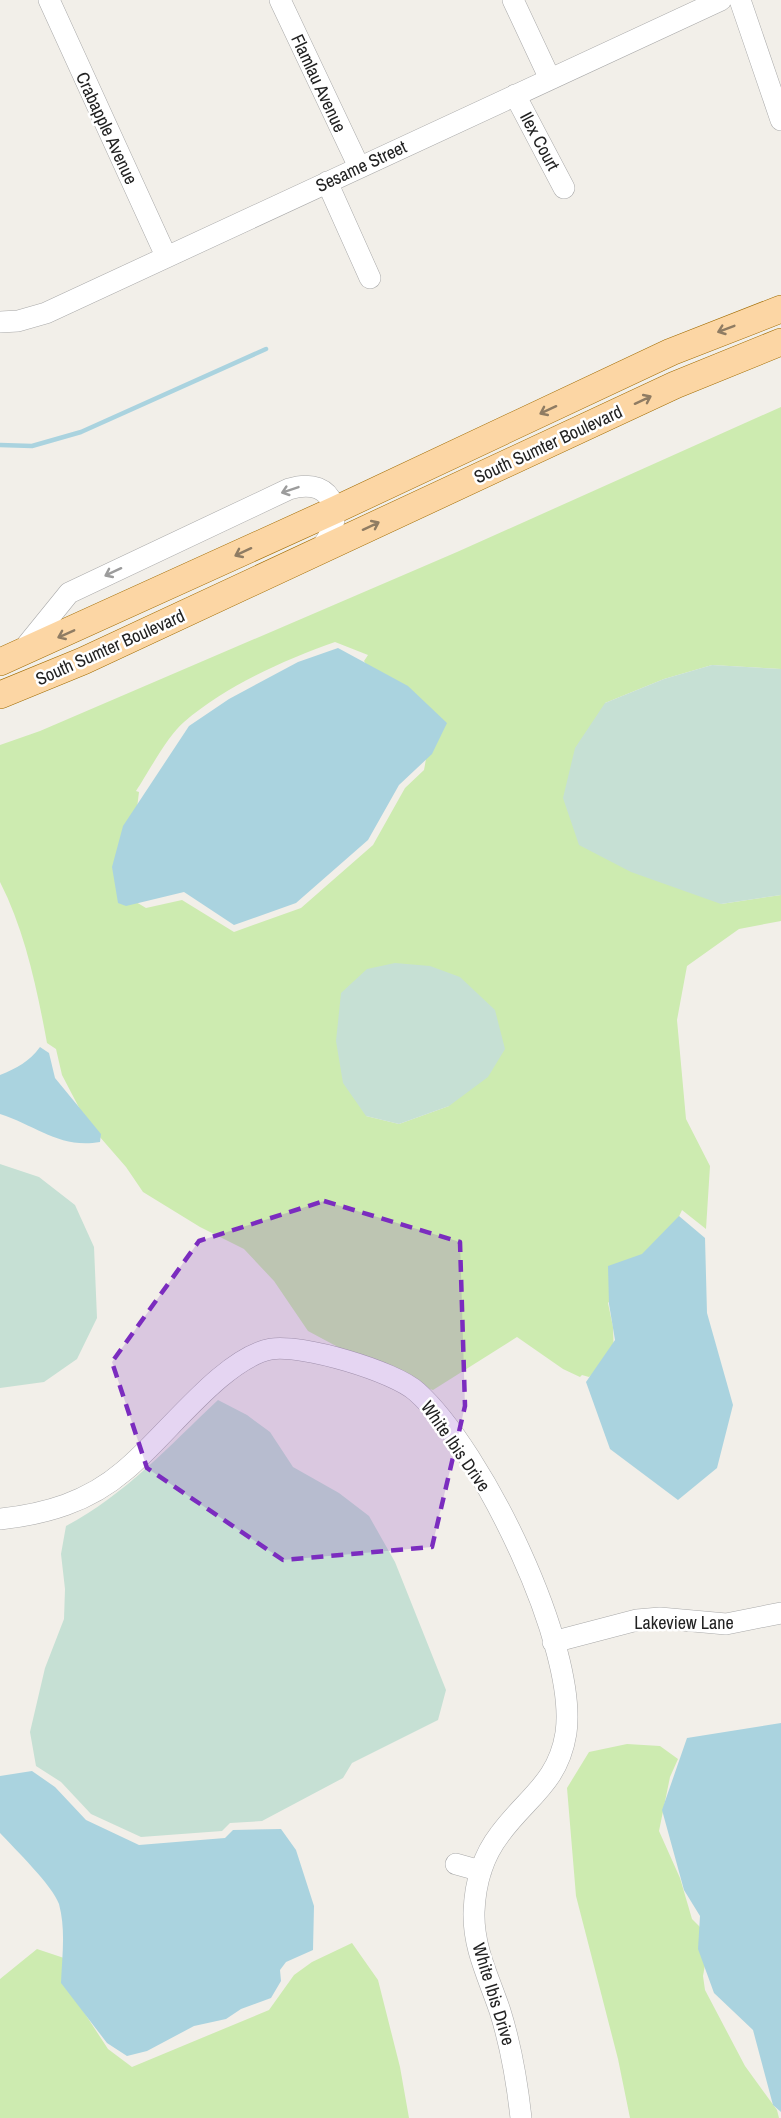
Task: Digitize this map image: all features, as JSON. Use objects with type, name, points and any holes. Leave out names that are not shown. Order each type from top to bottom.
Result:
[{"type":"main road","name":"South Sumter Boulevard","points":[[10,658],[334,510],[681,347],[781,309]]},
{"type":"main road","name":"South Sumter Boulevard","points":[[0,695],[83,661],[685,381],[781,342]]},
{"type":"street","name":"Crabapple Avenue","points":[[49,0],[166,256]]},
{"type":"street","name":"Flamlau Avenue","points":[[280,0],[358,166]]},
{"type":"street","points":[[513,0],[550,79]]},
{"type":"street","name":"Sesame Street","points":[[0,322],[18,321],[46,313],[358,166],[721,0]]},
{"type":"street","points":[[740,0],[781,120]]},
{"type":"street","name":"Ilex Court","points":[[515,94],[564,188]]},
{"type":"street","points":[[327,182],[370,278]]},
{"type":"street","name":"South Sumter Boulevard","points":[[10,658],[69,593],[289,489],[304,486],[320,489],[330,497],[334,510]]},
{"type":"street","points":[[318,551],[329,536],[334,510]]},
{"type":"street","name":"White Ibis Drive","points":[[0,1519],[49,1511],[96,1491],[132,1464],[241,1361],[273,1349],[300,1349],[395,1379],[426,1401],[476,1470],[504,1520],[534,1584],[553,1642],[567,1696],[563,1749],[550,1778],[501,1833],[481,1871],[474,1914],[477,1941],[507,2035],[521,2118]]},
{"type":"street","name":"Lakeview Lane","points":[[553,1642],[637,1620],[660,1618],[726,1623],[781,1613]]},
{"type":"street","points":[[456,1864],[481,1871]]},
{"type":"highlighted area","points":[[324,1201],[460,1242],[465,1406],[432,1547],[283,1560],[147,1468],[112,1362],[199,1241]]},
{"type":"green space","points":[[781,407],[781,669],[712,665],[664,679],[605,703],[721,904],[781,895],[781,921],[739,929],[687,966],[677,1020],[686,1119],[710,1166],[706,1229],[682,1210],[675,1225],[608,1303],[613,1327],[614,1357],[589,1377],[582,1375],[580,1377],[563,1369],[517,1337],[433,1390],[392,1376],[308,1331],[274,1281],[244,1249],[200,1227],[143,1192],[126,1167],[86,1121],[62,1075],[56,1049],[47,1043],[23,940],[0,882],[0,745],[40,731],[457,552]],"holes":[[[335,642],[368,655],[364,661],[426,759],[424,770],[405,788],[373,845],[301,908],[234,932],[182,900],[146,908],[126,896],[139,792],[136,791],[171,736],[200,709],[256,675]],[[449,1106],[399,1124],[366,1116]]]},
{"type":"green space","points":[[712,665],[781,669],[781,895],[721,904],[631,872],[579,845],[563,798],[575,748],[605,703],[664,679]]},
{"type":"green space","points":[[395,963],[430,966],[460,977],[495,1010],[505,1049],[488,1077],[449,1106],[399,1124],[366,1116],[343,1083],[336,1041],[341,993],[367,969]]},
{"type":"green space","points":[[0,1164],[39,1177],[75,1205],[94,1247],[97,1318],[77,1359],[44,1382],[0,1388]]},
{"type":"green space","points":[[218,1400],[247,1415],[270,1432],[293,1467],[339,1493],[369,1516],[395,1562],[446,1690],[438,1720],[352,1763],[343,1778],[262,1821],[230,1823],[222,1831],[141,1837],[91,1814],[61,1782],[36,1766],[30,1732],[45,1668],[64,1619],[65,1589],[61,1554],[66,1526],[108,1500]]},
{"type":"green space","points":[[627,1744],[660,1746],[678,1759],[670,1777],[659,1831],[680,1878],[692,1919],[710,1937],[703,1976],[705,1990],[745,2066],[777,2110],[779,2118],[630,2118],[618,2059],[576,1896],[567,1788],[589,1752]]},
{"type":"green space","points":[[352,1943],[378,1980],[400,2067],[409,2118],[0,2118],[0,1979],[37,1949],[70,1960],[74,1997],[108,2049],[132,2067],[269,2010],[294,1975],[312,1962]]},
{"type":"water","points":[[338,648],[408,686],[447,723],[432,754],[399,785],[368,840],[296,903],[234,925],[184,892],[126,906],[118,903],[112,867],[123,826],[189,726],[229,699],[298,662]]},
{"type":"water","points":[[40,1047],[49,1053],[55,1078],[101,1134],[100,1142],[73,1142],[61,1139],[0,1114],[0,1075],[32,1057]]},
{"type":"water","points":[[679,1216],[705,1238],[707,1313],[733,1405],[717,1468],[678,1500],[610,1449],[586,1382],[615,1340],[609,1304],[608,1266],[642,1254]]},
{"type":"water","points":[[781,1723],[781,2112],[773,2105],[753,2030],[714,1993],[698,1949],[700,1916],[684,1890],[662,1810],[687,1738]]},
{"type":"water","points":[[32,1771],[55,1787],[86,1820],[139,1845],[225,1838],[233,1830],[281,1829],[296,1850],[314,1906],[313,1950],[286,1962],[280,1970],[281,1981],[271,1998],[241,2009],[226,2019],[194,2026],[147,2051],[127,2056],[107,2043],[61,1983],[63,1934],[59,1904],[41,1878],[0,1833],[0,1776]]},
{"type":"waterway","points":[[0,445],[32,446],[81,432],[266,349]]}]
